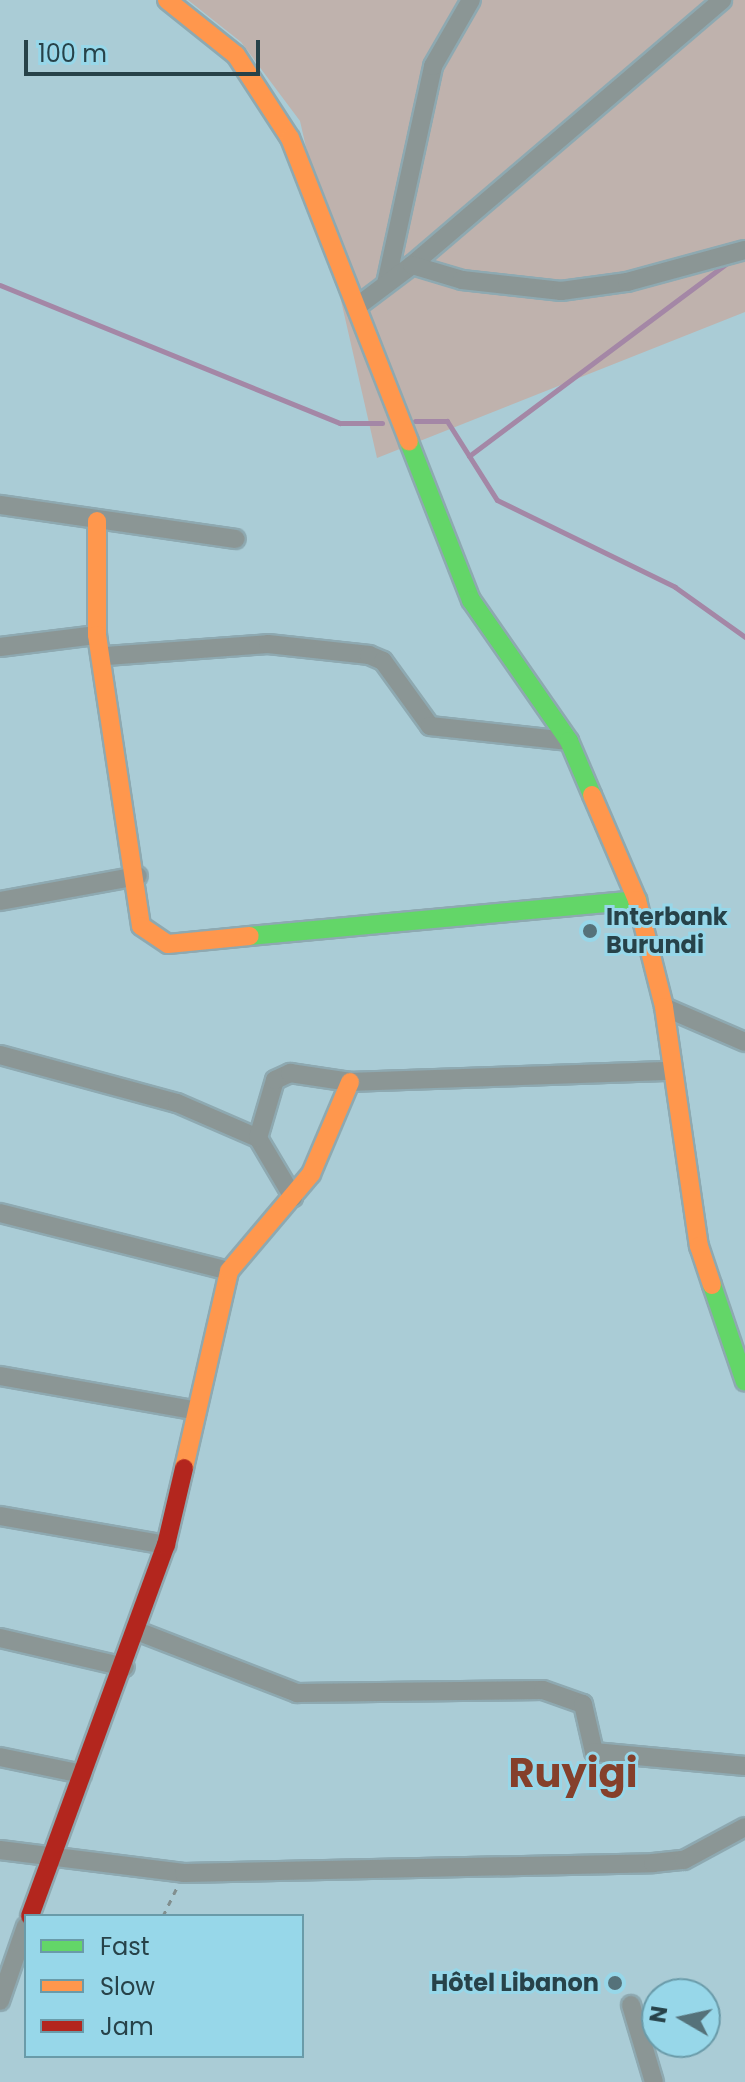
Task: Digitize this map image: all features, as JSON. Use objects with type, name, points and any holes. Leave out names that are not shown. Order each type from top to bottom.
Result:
[{"type":"street","points":[[167,0],[236,55],[266,94],[359,305],[471,600],[569,741],[637,900],[664,1007],[699,1246],[745,1382]]},
{"type":"street","points":[[386,284],[433,66],[471,0]]},
{"type":"street","points":[[359,305],[412,265],[722,0]]},
{"type":"street","points":[[412,265],[462,280],[561,291],[627,282],[745,250]]},
{"type":"street","points":[[0,505],[236,539]]},
{"type":"street","points":[[97,521],[97,635],[106,656],[138,876],[141,926],[168,944],[637,900]]},
{"type":"street","points":[[0,647],[97,635]]},
{"type":"street","points":[[106,656],[268,644],[369,655],[383,661],[430,726],[569,741]]},
{"type":"street","points":[[0,901],[138,876]]},
{"type":"street","points":[[664,1007],[745,1042]]},
{"type":"street","points":[[0,1055],[177,1103],[258,1138],[293,1197]]},
{"type":"street","points":[[258,1138],[275,1080],[290,1073],[350,1082],[671,1071]]},
{"type":"street","points":[[31,1914],[50,1856],[125,1667],[166,1545],[193,1410],[229,1271],[293,1197],[334,1130],[350,1082]]},
{"type":"street","points":[[0,1213],[229,1271]]},
{"type":"street","points":[[0,1376],[193,1410]]},
{"type":"street","points":[[0,1516],[166,1545]]},
{"type":"street","points":[[137,1631],[297,1693],[543,1690],[583,1704],[594,1752],[745,1766]]},
{"type":"street","points":[[0,1638],[125,1667]]},
{"type":"street","points":[[0,1757],[82,1774]]},
{"type":"street","points":[[0,1850],[184,1873],[653,1863],[684,1860],[745,1827]]},
{"type":"street","points":[[0,2001],[24,1932]]},
{"type":"street","points":[[631,2005],[654,2082]]},
{"type":"path","points":[[164,1914],[184,1873]]},
{"type":"shaded area","points":[[188,0],[745,0],[745,312],[377,458],[300,121],[241,42]]},
{"type":"waterway","points":[[469,456],[728,262]]},
{"type":"waterway","points":[[0,285],[340,423],[382,423]]},
{"type":"waterway","points":[[415,421],[447,421],[497,500],[675,587],[745,637]]},
{"type":"traffic: fast","points":[[409,442],[471,600],[569,741],[592,795]]},
{"type":"traffic: fast","points":[[250,936],[637,900]]},
{"type":"traffic: fast","points":[[712,1285],[745,1382]]},
{"type":"traffic: slow","points":[[167,0],[236,55],[290,138],[409,442]]},
{"type":"traffic: slow","points":[[97,521],[97,635],[141,926],[168,944],[250,936]]},
{"type":"traffic: slow","points":[[592,795],[637,900],[664,1007],[699,1246],[712,1285]]},
{"type":"traffic: slow","points":[[184,1468],[229,1271],[311,1174],[350,1082]]},
{"type":"traffic: jam","points":[[31,1914],[166,1545],[184,1468]]},
{"type":"place","name":"Interbank Burundi","points":[[590,931]]},
{"type":"place","name":"Hôtel Libanon","points":[[615,1983]]},
{"type":"district","name":"Ruyigi","points":[[573,1773]]}]
